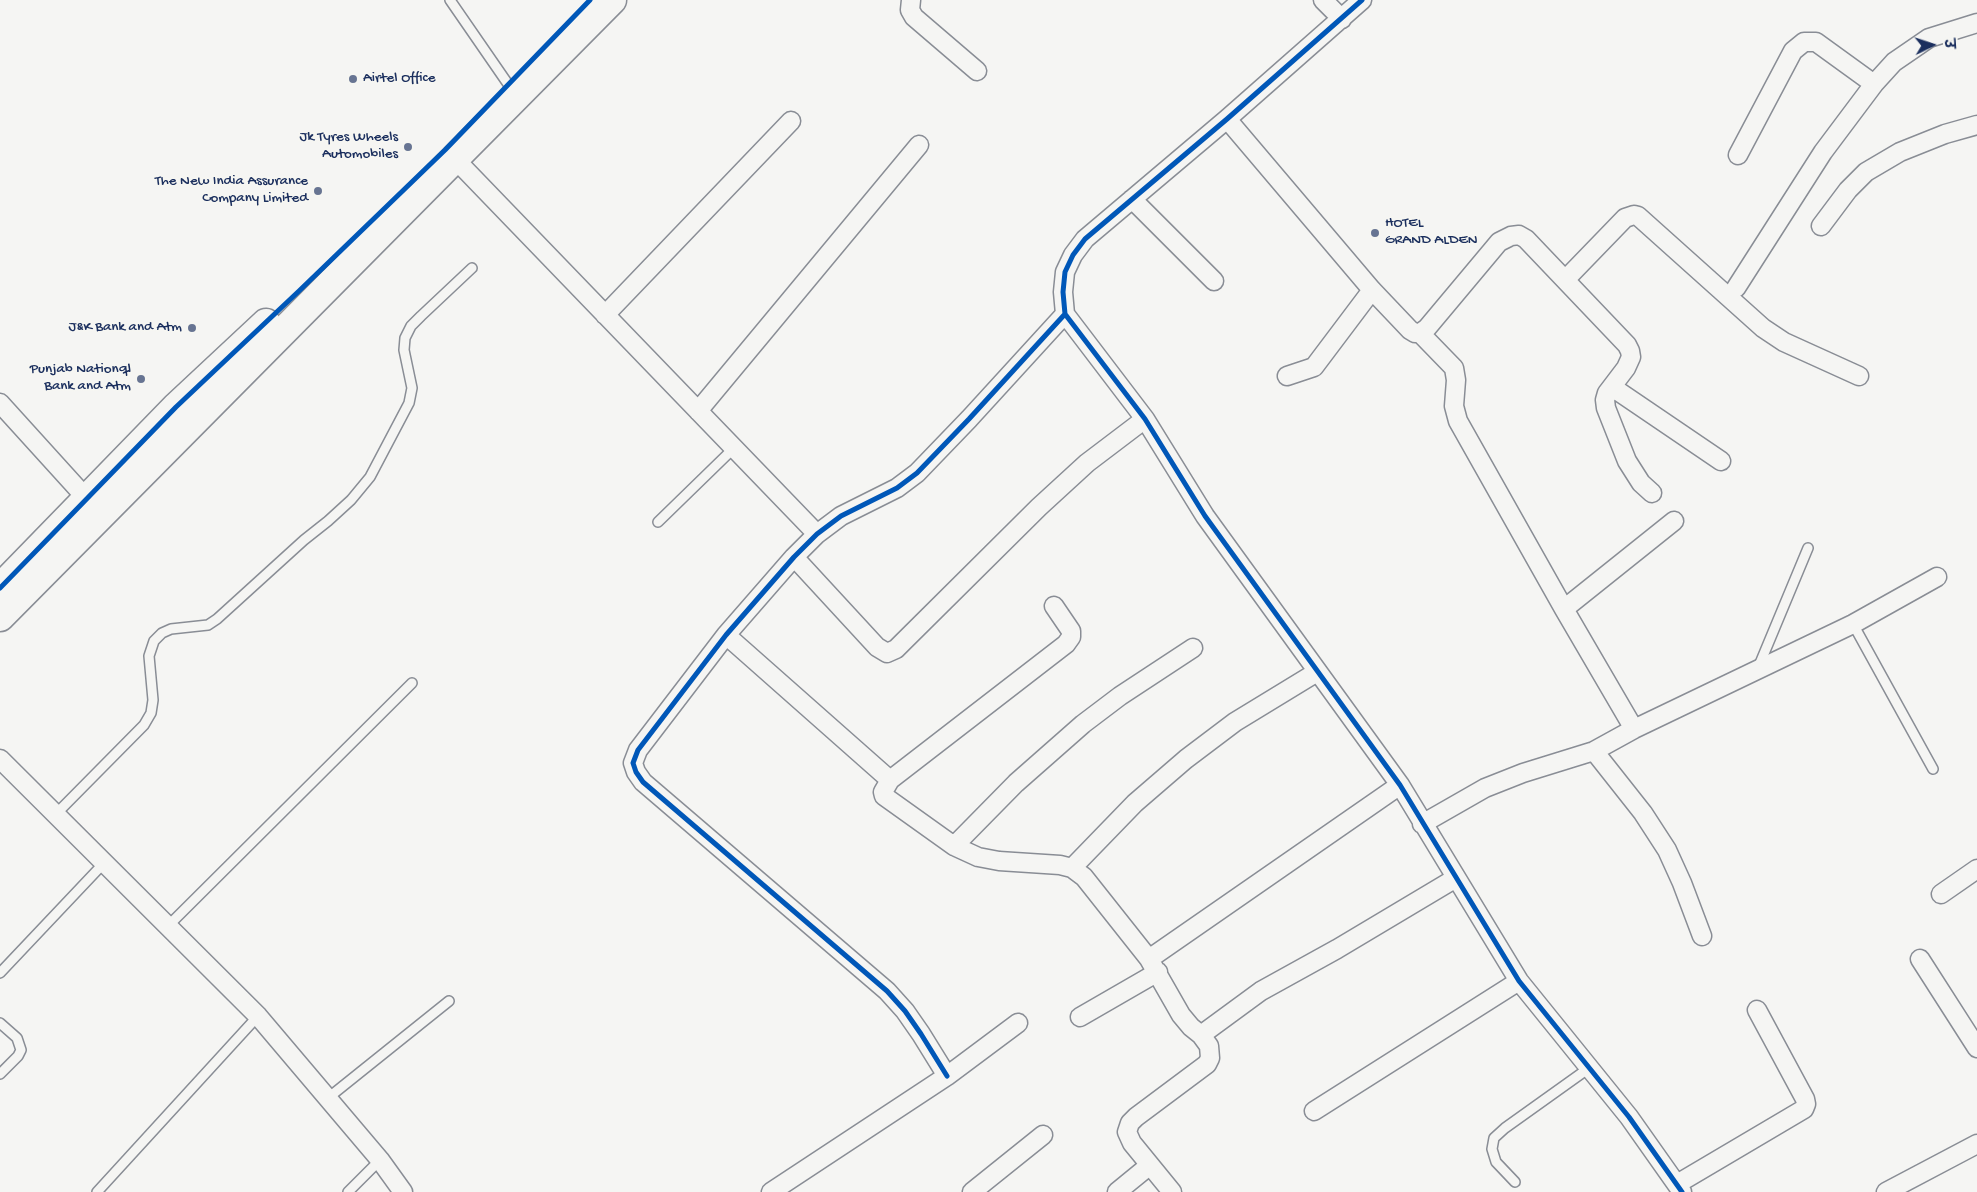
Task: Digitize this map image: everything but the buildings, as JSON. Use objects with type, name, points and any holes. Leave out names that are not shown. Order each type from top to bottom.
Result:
[{"type":"highway","points":[[0,588],[176,407],[375,218],[458,136],[590,0]]},
{"type":"highway","points":[[0,617],[612,0]]},
{"type":"street","points":[[911,0],[910,10],[914,17],[977,71]]},
{"type":"street","points":[[1323,0],[1342,19]]},
{"type":"street","points":[[1362,0],[1227,119],[1085,239],[1065,272],[1063,292],[1066,314],[1145,420],[1205,516],[1400,786],[1519,981],[1628,1117],[1680,1188],[1804,1109],[1805,1099],[1757,1010]]},
{"type":"street","points":[[1736,288],[1823,152],[1874,84],[1894,62],[1929,38],[1977,23]]},
{"type":"street","points":[[1738,155],[1793,51],[1804,42],[1816,42],[1874,84]]},
{"type":"street","points":[[1227,119],[1372,290],[1410,330],[1420,333],[1454,368],[1456,380],[1454,406],[1458,421],[1634,729]]},
{"type":"street","points":[[605,315],[791,121]]},
{"type":"street","points":[[1821,226],[1848,190],[1866,172],[1900,152],[1945,134],[1977,125]]},
{"type":"street","points":[[698,411],[919,145]]},
{"type":"street","points":[[455,160],[817,534]]},
{"type":"street","points":[[1132,199],[1214,281]]},
{"type":"street","points":[[1565,280],[1625,218],[1634,215],[1638,216],[1763,328],[1790,345],[1859,376]]},
{"type":"street","points":[[1420,333],[1427,328],[1499,242],[1505,238],[1519,235],[1526,239],[1627,345],[1630,351],[1631,357],[1626,368],[1605,400],[1608,416],[1631,468],[1641,483],[1652,493]]},
{"type":"street","points":[[1287,376],[1314,367],[1372,290]]},
{"type":"street","points":[[947,1076],[905,1011],[887,991],[643,782],[636,772],[633,763],[638,750],[726,636],[794,557],[817,534],[841,516],[897,488],[917,473],[1066,314]]},
{"type":"street","points":[[1612,387],[1721,461]]},
{"type":"street","points":[[2,411],[87,499]]},
{"type":"street","points":[[794,557],[877,647],[887,653],[902,644],[1039,507],[1087,463],[1145,420]]},
{"type":"street","points":[[1564,609],[1674,521]]},
{"type":"street","points":[[1422,824],[1485,788],[1523,773],[1594,751],[1634,729],[1853,624],[1936,577]]},
{"type":"street","points":[[1054,606],[1071,631],[1071,637],[1066,644],[890,780],[883,792],[884,796],[954,846],[978,857],[992,860],[1060,865],[1072,868],[1084,877],[1154,966],[1181,1015],[1201,1035],[1209,1046],[1210,1052],[1207,1064],[1136,1117],[1130,1123],[1127,1132],[1132,1143],[1172,1192]]},
{"type":"street","points":[[726,636],[890,780]]},
{"type":"street","points":[[954,846],[1016,783],[1083,724],[1120,696],[1193,648]]},
{"type":"street","points":[[1072,868],[1135,803],[1186,759],[1235,722],[1317,672]]},
{"type":"street","points":[[1594,751],[1643,813],[1667,850],[1702,936]]},
{"type":"street","points":[[0,759],[258,1016],[380,1160],[403,1192]]},
{"type":"street","points":[[1080,1017],[1154,966],[1400,786]]},
{"type":"street","points":[[1941,894],[1977,869]]},
{"type":"street","points":[[1201,1035],[1261,991],[1337,949],[1456,878]]},
{"type":"street","points":[[1920,959],[1977,1048]]},
{"type":"street","points":[[1314,1111],[1519,981]]},
{"type":"street","points":[[771,1192],[947,1076],[1018,1023]]},
{"type":"street","points":[[972,1192],[1043,1135]]},
{"type":"street","points":[[1886,1192],[1977,1144]]},
{"type":"street","points":[[1117,1192],[1150,1165]]},
{"type":"lane","points":[[450,0],[508,84]]},
{"type":"lane","points":[[56,814],[144,725],[151,713],[153,700],[150,656],[154,641],[162,633],[171,629],[208,625],[216,619],[351,500],[370,477],[409,403],[412,388],[404,350],[405,338],[421,316],[472,268]]},
{"type":"lane","points":[[658,522],[734,448]]},
{"type":"lane","points":[[1757,670],[1808,548]]},
{"type":"lane","points":[[1853,624],[1933,769]]},
{"type":"lane","points":[[168,926],[412,683]]},
{"type":"lane","points":[[0,973],[104,863]]},
{"type":"lane","points":[[328,1098],[450,1002]]},
{"type":"lane","points":[[97,1192],[258,1016]]},
{"type":"lane","points":[[0,1024],[17,1038],[21,1045],[18,1056],[0,1074]]},
{"type":"lane","points":[[1515,1182],[1496,1162],[1492,1149],[1494,1138],[1505,1128],[1589,1068]]},
{"type":"lane","points":[[348,1192],[380,1160]]},
{"type":"cycle path","points":[[0,588],[176,407],[445,150],[590,0]]},
{"type":"cycle path","points":[[1362,0],[1227,119],[1085,239],[1073,255],[1065,272],[1063,292],[1065,314],[1145,419],[1205,516],[1400,785],[1519,981],[1629,1117],[1682,1192]]},
{"type":"cycle path","points":[[947,1076],[905,1011],[887,991],[643,782],[636,772],[633,763],[638,750],[726,635],[794,557],[817,534],[841,516],[897,488],[917,473],[1065,314]]},
{"type":"place","name":"Airtel Office","points":[[353,79]]},
{"type":"place","name":"Jk Tyres Wheels Automobiles","points":[[408,147]]},
{"type":"place","name":"The New India Assurance Company Limited","points":[[318,191]]},
{"type":"place","name":"HOTEL GRAND ALDEN","points":[[1375,233]]},
{"type":"place","name":"J&K Bank and Atm","points":[[192,328]]},
{"type":"place","name":"Punjab Nationql Bank and Atm","points":[[141,379]]}]
